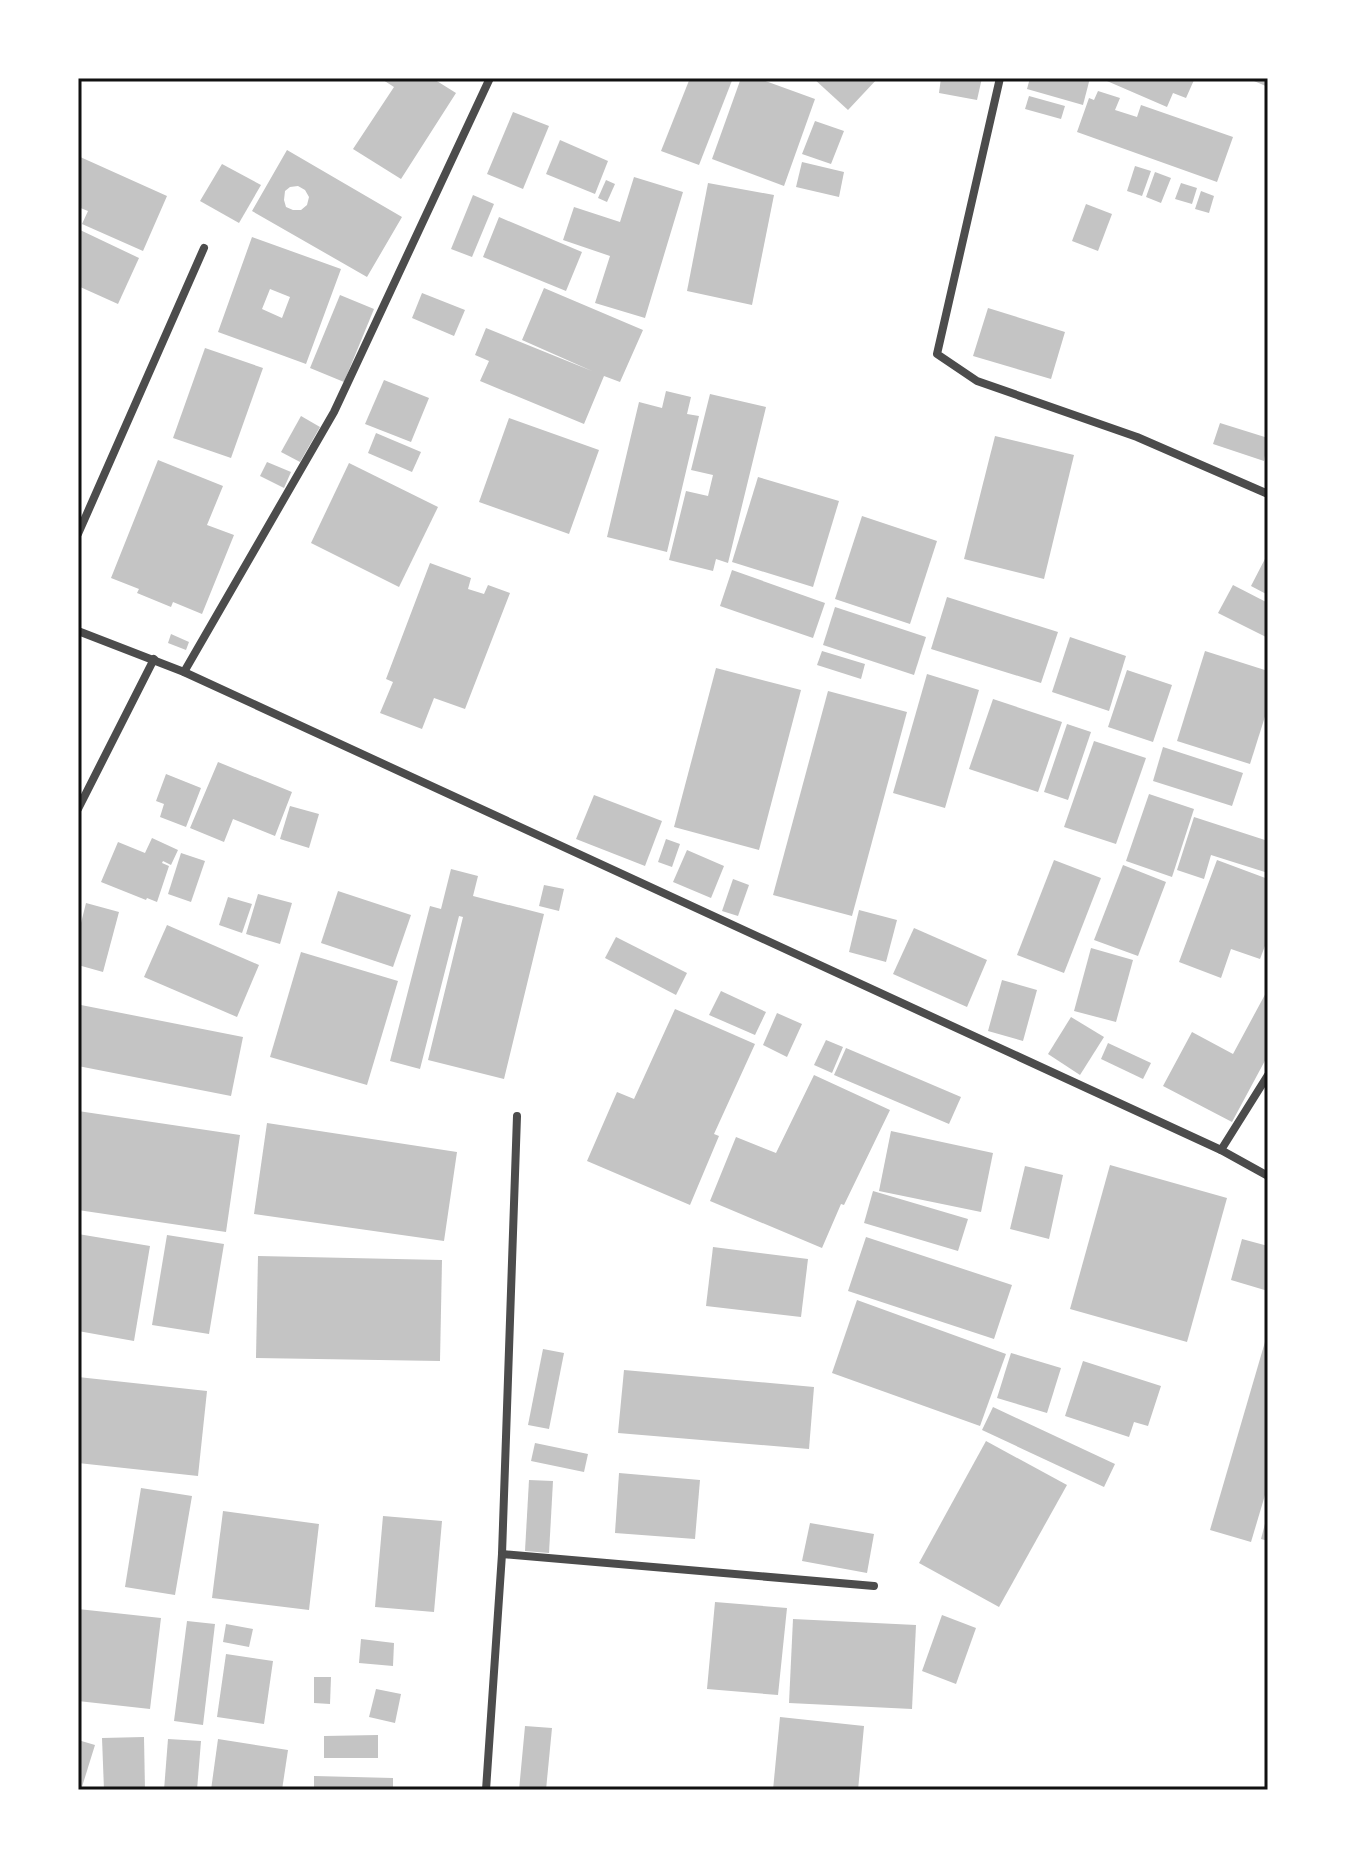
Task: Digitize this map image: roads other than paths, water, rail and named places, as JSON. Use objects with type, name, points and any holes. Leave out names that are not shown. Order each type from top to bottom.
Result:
[{"type":"street","points":[[184,672],[334,412],[490,78]]},
{"type":"street","points":[[1000,78],[937,354],[977,381],[1137,437],[1268,494]]},
{"type":"street","points":[[78,534],[204,248]]},
{"type":"street","points":[[78,631],[184,672],[1221,1150],[1268,1176]]},
{"type":"street","points":[[78,809],[154,659]]},
{"type":"street","points":[[1221,1150],[1268,1075]]},
{"type":"street","points":[[486,1790],[502,1554],[517,1116]]},
{"type":"street","points":[[502,1554],[874,1586]]}]
